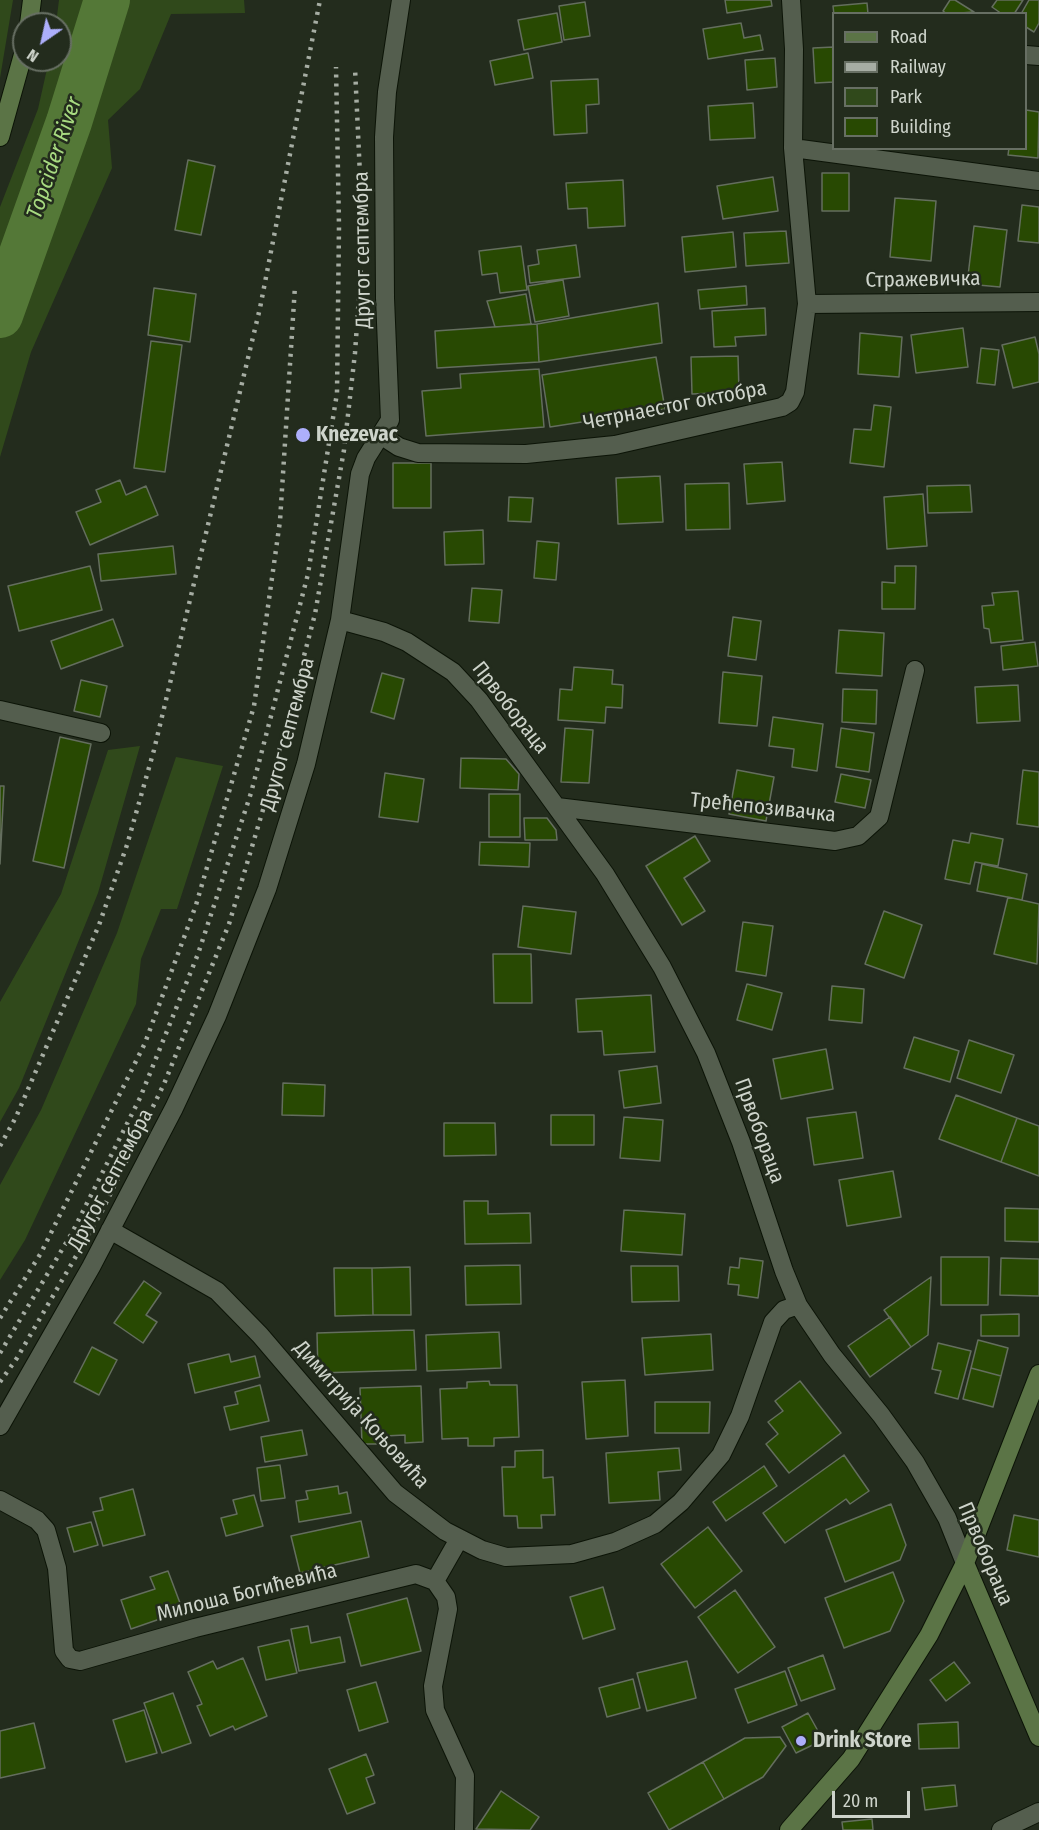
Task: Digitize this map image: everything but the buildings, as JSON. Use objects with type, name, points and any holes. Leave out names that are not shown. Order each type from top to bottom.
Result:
[{"type":"street","name":"Другог септембра","points":[[0,1425],[110,1230],[174,1108],[218,1016],[267,889],[306,764],[340,620],[360,474],[366,458],[382,436],[390,415],[385,297],[384,137],[387,92],[401,0]]},
{"type":"street","name":"Четрнаестог октобра","points":[[382,436],[399,447],[418,453],[526,454],[615,445],[782,408],[790,402],[795,392],[807,304],[793,148],[794,49],[791,0]]},
{"type":"street","points":[[0,137],[18,72]]},
{"type":"street","points":[[793,148],[1039,181]]},
{"type":"street","name":"Стражевичка","points":[[807,304],[1039,302]]},
{"type":"street","name":"Првобораца","points":[[340,620],[384,632],[407,642],[453,672],[479,700],[634,918],[692,1024],[737,1131],[798,1305],[832,1355],[881,1415],[915,1462],[947,1518],[1039,1737]]},
{"type":"street","name":"Трећепозивачка","points":[[557,807],[835,841],[858,836],[879,817],[915,670]]},
{"type":"street","points":[[0,710],[101,733]]},
{"type":"street","name":"Димитрија Коњовића","points":[[110,1230],[217,1291],[260,1335],[395,1493],[459,1539],[482,1550],[506,1557],[572,1554],[632,1536],[655,1524],[694,1490],[721,1455],[740,1416],[773,1322],[784,1310],[798,1305]]},
{"type":"street","points":[[789,1830],[851,1759],[883,1712],[929,1635],[965,1563],[1039,1374]]},
{"type":"street","name":"Милоша Богићевића","points":[[0,1500],[37,1520],[46,1530],[57,1568],[63,1643],[70,1659],[89,1660],[195,1628],[416,1574],[435,1581]]},
{"type":"street","points":[[459,1539],[435,1581],[446,1597],[448,1609],[433,1686],[435,1710],[465,1776],[464,1830]]},
{"type":"street","points":[[1001,1830],[1039,1812]]},
{"type":"green space","points":[[0,0],[13,0],[0,78]]},
{"type":"green space","points":[[59,0],[244,0],[245,13],[171,14],[140,89],[108,120],[112,168],[31,352],[0,457],[0,207],[38,109],[46,72],[72,72],[72,12],[58,12]]},
{"type":"green space","points":[[140,746],[98,893],[19,1088],[0,1122],[0,1002],[61,894],[108,750]]},
{"type":"green space","points":[[176,757],[223,766],[177,909],[161,909],[141,959],[136,1004],[25,1240],[0,1280],[0,1185],[41,1110],[117,933]]},
{"type":"waterway","name":"Topcider River","points":[[0,315],[69,122],[107,0]]},
{"type":"railway","points":[[0,1146],[16,1117],[99,925],[127,845],[154,750],[260,308],[320,0]]},
{"type":"railway","points":[[0,1353],[72,1233],[140,1098],[198,954],[251,793],[308,574],[337,393],[339,226],[336,67]]},
{"type":"railway","points":[[0,1382],[17,1358],[101,1213],[164,1084],[229,924],[268,793],[315,614],[344,450],[355,353],[363,240],[355,68]]},
{"type":"railway","points":[[0,1318],[41,1253],[145,1043],[196,905],[254,706],[280,521],[295,286]]},
{"type":"place","name":"Knezevac","points":[[303,435]]},
{"type":"place","name":"Drink Store","points":[[801,1741]]}]
